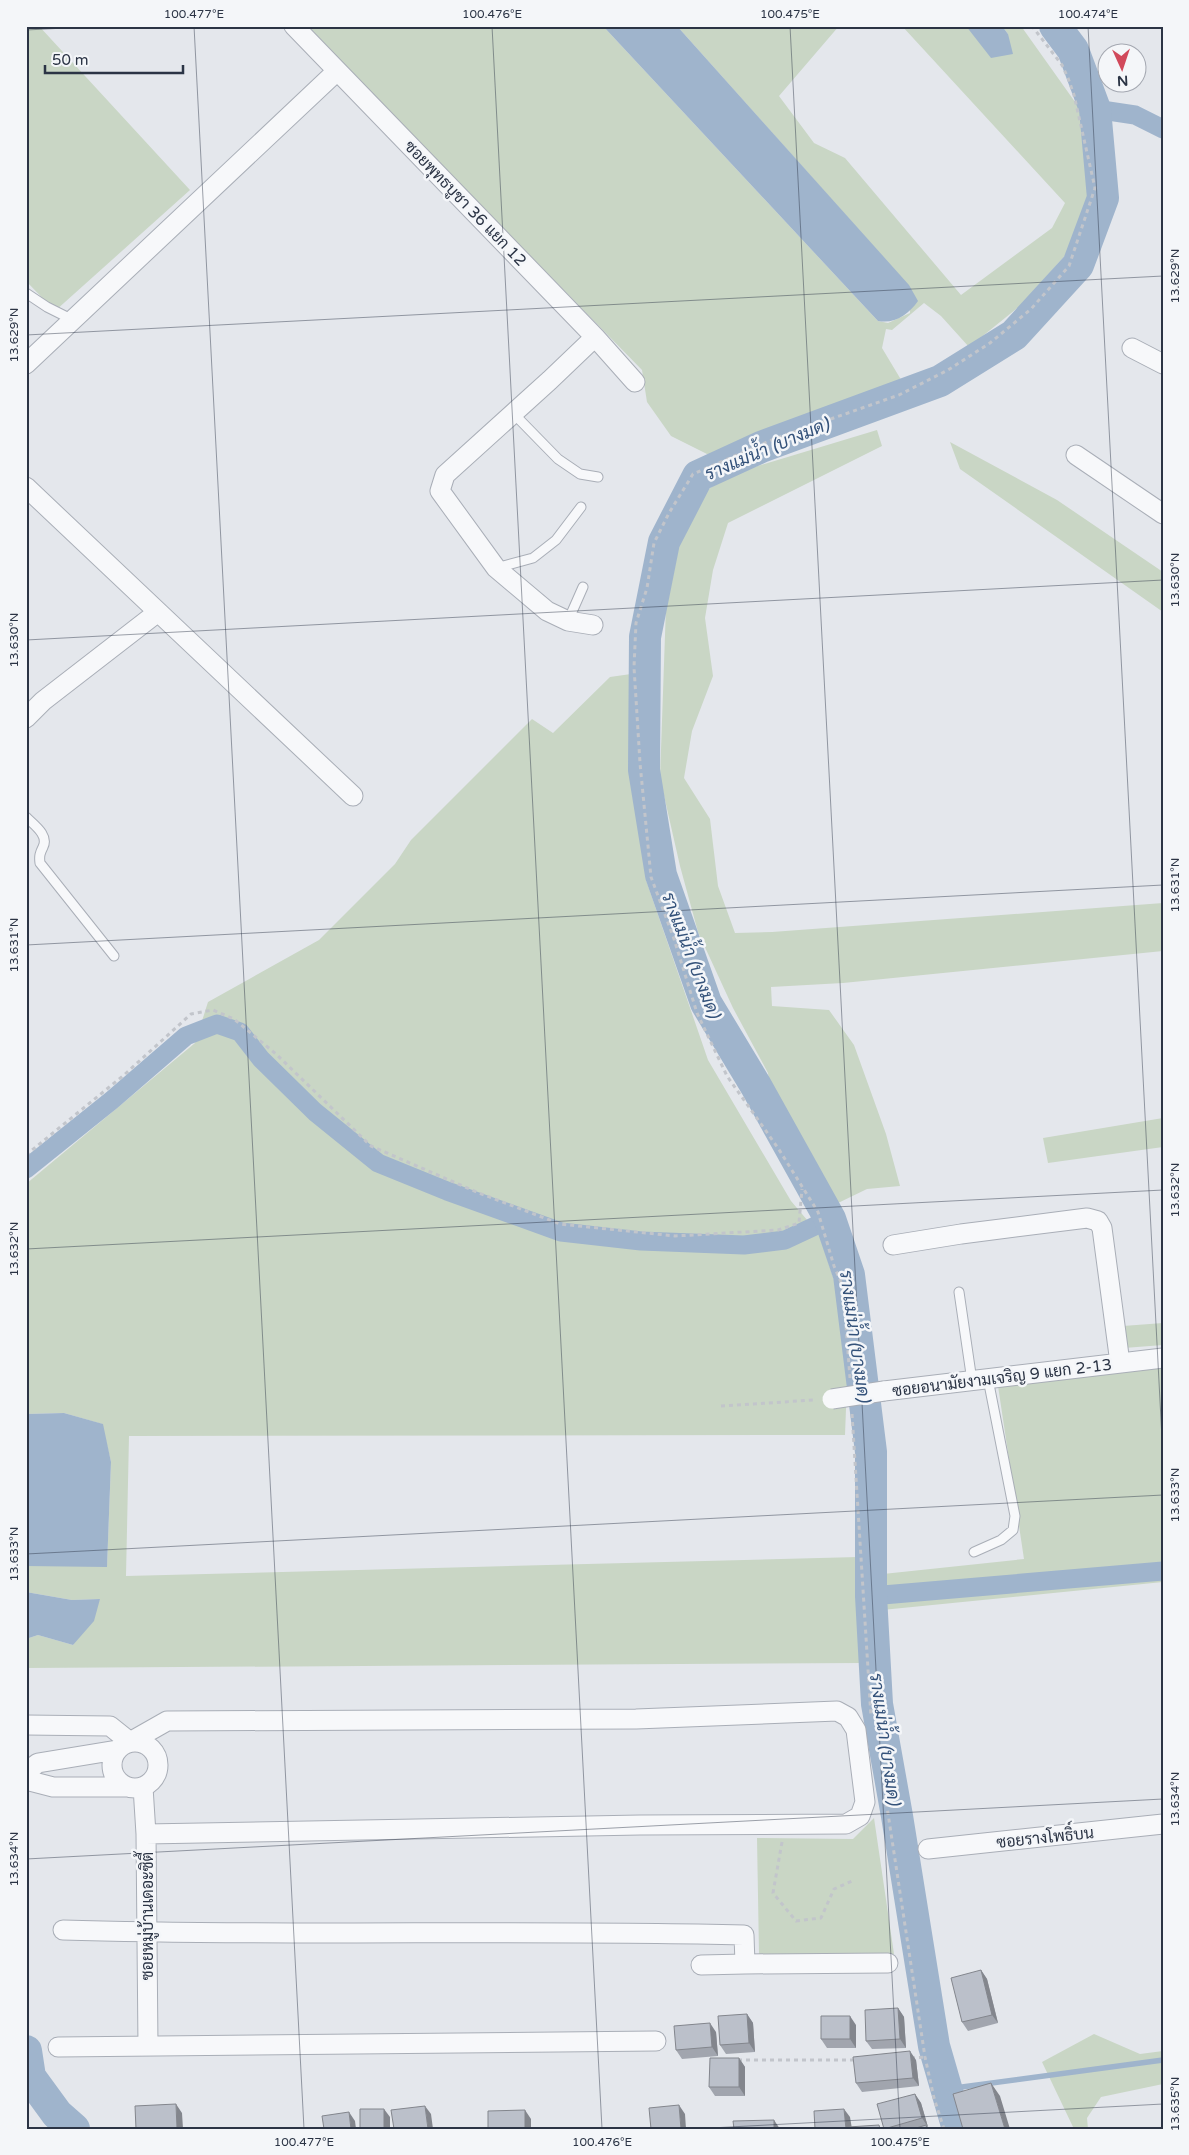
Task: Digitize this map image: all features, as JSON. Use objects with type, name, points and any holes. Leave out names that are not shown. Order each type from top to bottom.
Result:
[{"type":"street","name":"ซอยพุทธบูชา 36 แยก 12","points":[[294,26],[595,337],[635,382]]},
{"type":"street","points":[[26,364],[338,71]]},
{"type":"street","points":[[593,625],[568,621],[547,611],[496,568],[440,491],[445,475],[595,337]]},
{"type":"street","points":[[1132,348],[1163,364]]},
{"type":"street","points":[[1076,455],[1163,514]]},
{"type":"street","points":[[26,487],[353,796]]},
{"type":"street","points":[[26,718],[43,701],[158,612]]},
{"type":"street","points":[[894,1245],[980,1231],[1087,1218],[1098,1221],[1102,1228],[1120,1363]]},
{"type":"street","name":"ซอยอนามัยงามเจริญ 9 แยก 2-13","points":[[832,1399],[884,1391],[1163,1358]]},
{"type":"street","points":[[135,1787],[121,1784],[112,1772],[111,1764],[124,1746],[167,1721],[636,1719],[836,1711],[848,1717],[856,1730],[865,1802],[860,1816],[846,1824],[146,1834]]},
{"type":"street","points":[[26,1725],[110,1726],[124,1746]]},
{"type":"street","points":[[26,1772],[38,1763],[124,1746],[146,1744],[156,1755],[158,1770],[155,1778],[135,1787],[53,1787],[26,1780]]},
{"type":"street","name":"ซอยหมู่บ้านเดอะซิตี้","points":[[135,1787],[146,1834],[148,2046]]},
{"type":"street","name":"ซอยรางโพธิ์บน","points":[[928,1849],[1163,1824]]},
{"type":"street","points":[[63,1930],[146,1932],[646,1932],[744,1935],[745,1964]]},
{"type":"street","points":[[701,1965],[888,1963]]},
{"type":"street","points":[[58,2047],[656,2041]]},
{"type":"lane","points":[[26,293],[47,307],[73,320]]},
{"type":"lane","points":[[513,413],[558,459],[580,474],[598,477]]},
{"type":"lane","points":[[496,568],[533,558],[556,540],[582,507]]},
{"type":"lane","points":[[568,621],[583,587]]},
{"type":"lane","points":[[26,817],[44,836],[45,842],[39,854],[40,863],[114,956]]},
{"type":"lane","points":[[959,1292],[1015,1516],[1013,1530],[1001,1540],[974,1552]]},
{"type":"path","points":[[850,1384],[843,1287],[833,1262],[819,1214],[778,1148],[727,1076],[696,1013],[674,939],[651,877],[634,667],[636,623],[646,588],[654,543],[668,513],[693,474],[774,439],[899,394],[948,370],[990,342],[1031,309],[1069,266],[1095,188],[1074,95],[1068,78],[1062,65],[1032,26]]},
{"type":"path","points":[[26,1155],[124,1075],[191,1014],[213,1010],[234,1019],[276,1054],[372,1146],[478,1193],[560,1224],[675,1236],[778,1230],[799,1224],[802,1189]]},
{"type":"path","points":[[721,1406],[832,1399]]},
{"type":"path","points":[[852,1407],[869,1709],[873,1726]]},
{"type":"path","points":[[882,1780],[925,2057],[934,2098],[944,2129]]},
{"type":"path","points":[[782,1824],[782,1844],[773,1893],[796,1921],[821,1918],[834,1889],[852,1881]]},
{"type":"path","points":[[906,2058],[925,2057]]},
{"type":"path","points":[[728,2060],[858,2060]]},
{"type":"green space","points":[[26,26],[39,26],[190,190],[55,311],[26,281]]},
{"type":"green space","points":[[308,26],[603,26],[878,321],[888,323],[910,313],[909,286],[677,26],[839,26],[779,96],[814,143],[845,158],[961,295],[1052,228],[1065,203],[902,26],[966,26],[970,29],[1008,34],[1002,26],[1021,26],[1090,123],[1096,171],[1070,250],[1020,306],[969,347],[941,316],[924,303],[892,330],[886,329],[882,348],[903,383],[799,423],[768,431],[709,455],[671,436],[647,402],[642,370]]},
{"type":"green space","points":[[877,430],[882,446],[728,523],[713,570],[705,618],[713,676],[692,731],[684,778],[710,819],[718,886],[735,933],[772,932],[1163,903],[1163,951],[843,983],[771,987],[772,1006],[829,1010],[854,1045],[886,1134],[900,1186],[867,1189],[836,1204],[801,1149],[771,1095],[768,1073],[733,1008],[698,932],[680,866],[660,778],[667,578],[697,497],[731,474]]},
{"type":"green space","points":[[950,442],[1057,500],[1163,572],[1163,612],[960,469]]},
{"type":"green space","points":[[638,673],[631,705],[646,880],[708,1060],[791,1201],[819,1234],[839,1295],[847,1383],[845,1435],[129,1436],[126,1576],[858,1557],[862,1663],[26,1668],[26,1639],[38,1635],[73,1645],[100,1599],[72,1600],[26,1592],[26,1566],[107,1566],[111,1462],[102,1424],[64,1413],[26,1414],[26,1184],[195,1043],[208,1002],[319,940],[395,864],[411,840],[532,719],[553,733],[610,677]]},
{"type":"green space","points":[[1163,1118],[1163,1147],[1048,1163],[1043,1138]]},
{"type":"green space","points":[[1163,1323],[1163,1345],[1124,1348],[1123,1326]]},
{"type":"green space","points":[[1163,1366],[1163,1582],[882,1610],[883,1574],[1024,1559],[998,1386]]},
{"type":"green space","points":[[874,1818],[894,1954],[759,1954],[757,1838],[853,1839]]},
{"type":"green space","points":[[1094,2034],[1140,2054],[1163,2051],[1163,2084],[1101,2097],[1087,2118],[1088,2129],[1074,2129],[1042,2062]]},
{"type":"water","points":[[603,26],[677,26],[909,285],[918,301],[914,306],[895,320],[878,321]]},
{"type":"water","points":[[966,26],[1002,26],[1008,34],[1013,54],[991,58]]},
{"type":"water","points":[[64,1413],[103,1424],[111,1462],[107,1567],[26,1566],[26,1414]]},
{"type":"water","points":[[26,1592],[72,1600],[100,1599],[94,1621],[73,1645],[38,1635],[26,1639]]},
{"type":"building","points":[[981,1970],[992,2015],[962,2022],[951,1978]]},
{"type":"building","points":[[898,2008],[900,2039],[866,2041],[865,2010]]},
{"type":"building","points":[[747,2014],[749,2043],[720,2045],[718,2016]]},
{"type":"building","points":[[821,2016],[850,2016],[850,2039],[821,2039]]},
{"type":"building","points":[[710,2023],[712,2047],[676,2050],[674,2026]]},
{"type":"building","points":[[910,2051],[913,2078],[856,2083],[853,2057]]},
{"type":"building","points":[[710,2058],[739,2058],[739,2087],[709,2087]]},
{"type":"building","points":[[991,2083],[1005,2129],[963,2129],[953,2094]]},
{"type":"building","points":[[915,2094],[922,2118],[884,2129],[877,2104]]},
{"type":"building","points":[[176,2104],[177,2129],[136,2129],[135,2106]]},
{"type":"building","points":[[679,2105],[681,2129],[651,2129],[649,2108]]},
{"type":"building","points":[[425,2106],[428,2129],[394,2129],[391,2110]]},
{"type":"building","points":[[360,2109],[384,2109],[384,2129],[360,2129]]},
{"type":"building","points":[[844,2109],[846,2129],[815,2129],[814,2111]]},
{"type":"building","points":[[525,2110],[525,2129],[488,2129],[488,2111]]},
{"type":"building","points":[[349,2112],[351,2129],[324,2129],[322,2116]]},
{"type":"building","points":[[774,2120],[774,2129],[734,2129],[733,2121]]},
{"type":"building","points":[[879,2125],[880,2129],[848,2129],[848,2127]]},
{"type":"building","points":[[926,2125],[927,2129],[913,2129]]},
{"type":"waterway","name":"รางแม่น้ำ (บางมด)","points":[[958,2129],[934,2046],[877,1704],[871,1596],[871,1452],[849,1275],[830,1219],[756,1086],[706,1003],[661,875],[644,770],[645,637],[664,542],[698,476],[761,447],[940,381],[1014,335],[1078,265],[1103,198],[1095,109],[1073,50],[1055,26]]},
{"type":"waterway","points":[[1095,109],[1135,115],[1163,129]]},
{"type":"waterway","points":[[26,1169],[112,1100],[186,1036],[217,1024],[240,1032],[261,1059],[315,1112],[378,1163],[447,1191],[561,1232],[641,1241],[744,1245],[785,1240],[830,1219]]},
{"type":"waterway","points":[[871,1596],[1163,1571]]},
{"type":"waterway","points":[[26,2051],[30,2077],[57,2114],[74,2129]]},
{"type":"waterway","points":[[947,2089],[1163,2060]]}]
